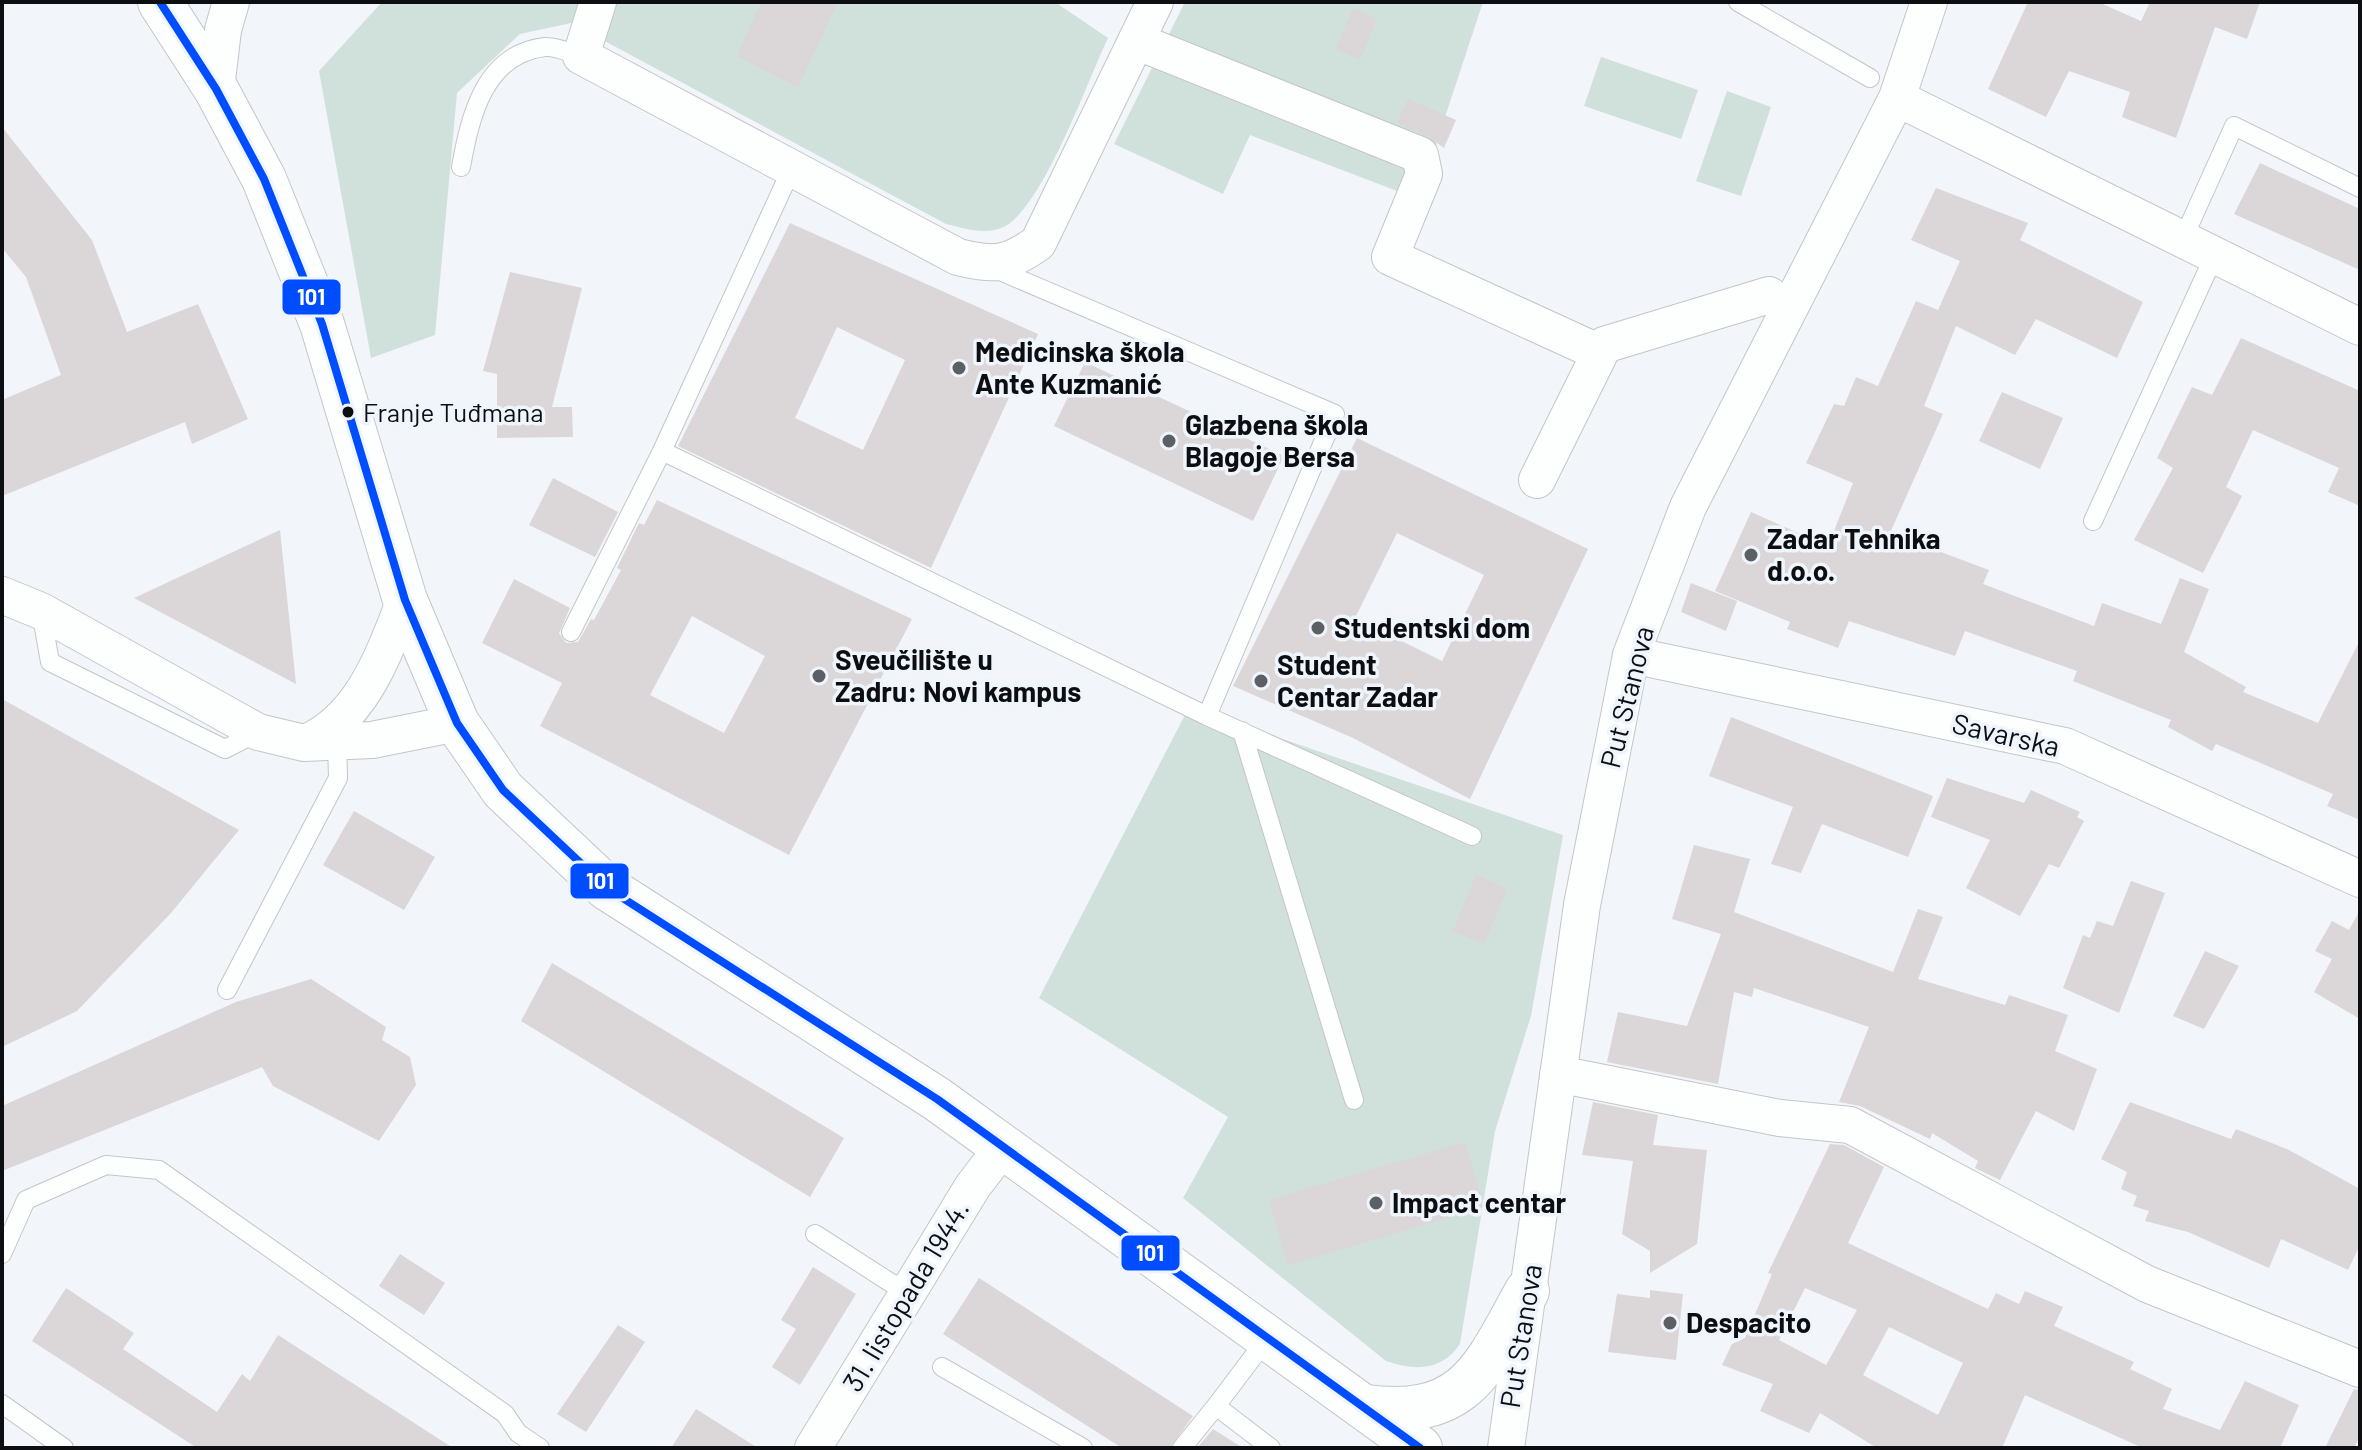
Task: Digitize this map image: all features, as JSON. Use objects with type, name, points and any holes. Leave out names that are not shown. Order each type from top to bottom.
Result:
[{"type":"main road","points":[[160,2],[216,89],[264,179],[322,324],[405,600],[457,723],[503,790],[607,888],[937,1099],[1420,1448]]},
{"type":"main road","points":[[1366,1407],[1400,1412],[1425,1408],[1469,1385],[1489,1359],[1527,1291]]},
{"type":"street","points":[[216,89],[223,30],[231,2]]},
{"type":"street","points":[[598,2],[581,56],[958,257],[983,264],[1012,262],[1038,243],[1155,2]]},
{"type":"street","name":"Put Stanova","points":[[1506,1448],[1582,905],[1631,655],[1688,507],[1883,88],[1929,2]]},
{"type":"street","points":[[1136,41],[1420,155],[1424,174],[1390,257],[1600,353]]},
{"type":"street","points":[[1883,88],[2360,327]]},
{"type":"street","points":[[1537,480],[1604,345],[1769,295]]},
{"type":"street","points":[[2,595],[41,611],[258,732],[321,743],[372,740],[457,723]]},
{"type":"street","points":[[321,743],[321,736],[347,713],[380,664],[405,600]]},
{"type":"street","name":"Savarska","points":[[1631,655],[2065,746],[2360,879]]},
{"type":"street","points":[[1558,1074],[1780,1118],[1850,1125],[2147,1284],[2360,1369]]},
{"type":"street","name":"31. listopada 1944.","points":[[813,1448],[973,1186],[1003,1147]]},
{"type":"lane","points":[[1738,2],[1883,88]]},
{"type":"lane","points":[[461,167],[469,120],[481,89],[518,53],[548,47],[581,56]]},
{"type":"lane","points":[[2183,239],[2234,126],[2360,188]]},
{"type":"lane","points":[[571,632],[662,451],[791,170]]},
{"type":"lane","points":[[2093,521],[2215,254]]},
{"type":"lane","points":[[983,264],[1335,414],[1207,716]]},
{"type":"lane","points":[[662,451],[1207,716],[1472,836]]},
{"type":"lane","points":[[1242,731],[1354,1100]]},
{"type":"lane","points":[[227,990],[338,778],[321,743]]},
{"type":"lane","points":[[2,1254],[26,1200],[106,1165],[159,1170],[505,1414],[513,1441],[540,1448]]},
{"type":"lane","points":[[815,1234],[891,1283],[910,1289]]},
{"type":"lane","points":[[1182,1448],[1268,1337]]},
{"type":"lane","points":[[942,1367],[1083,1448]]},
{"type":"lane","points":[[2,1404],[64,1448]]},
{"type":"lane","points":[[1216,1406],[1270,1448]]},
{"type":"shaded area","points":[[382,2],[1055,2],[1108,38],[1062,143],[1032,198],[1016,217],[1001,228],[981,231],[946,224],[571,23],[520,34],[457,93],[435,335],[371,358],[319,71]]},
{"type":"shaded area","points":[[1185,2],[1483,2],[1418,199],[1250,135],[1223,194],[1114,144]]},
{"type":"shaded area","points":[[1601,57],[1698,90],[1681,139],[1584,106]]},
{"type":"shaded area","points":[[1727,91],[1771,107],[1741,196],[1696,181]]},
{"type":"shaded area","points":[[1189,707],[1563,835],[1531,1016],[1495,1131],[1460,1344],[1453,1353],[1436,1364],[1417,1367],[1386,1361],[1183,1198],[1228,1117],[1039,998]]},
{"type":"building","points":[[761,2],[838,2],[798,87],[737,56]]},
{"type":"building","points":[[2028,2],[2098,2],[2141,21],[2150,2],[2260,2],[2247,39],[2215,27],[2176,138],[2122,117],[2130,92],[2069,71],[2046,117],[1988,89]]},
{"type":"building","points":[[1353,8],[1377,19],[1360,60],[1336,49]]},
{"type":"building","points":[[1408,99],[1456,120],[1444,148],[1428,136],[1397,123]]},
{"type":"building","points":[[2,127],[92,240],[127,332],[198,304],[248,419],[192,444],[185,422],[2,496],[2,400],[61,375],[26,277],[2,248]]},
{"type":"building","points":[[2260,163],[2360,209],[2360,270],[2234,214]]},
{"type":"building","points":[[1936,188],[2028,223],[2020,240],[2143,302],[2117,358],[2036,319],[2015,355],[1956,326],[1924,406],[1943,414],[1890,533],[1989,570],[1983,584],[2094,626],[2102,603],[2161,624],[2180,578],[2209,589],[2184,652],[2246,687],[2243,692],[2318,723],[2360,640],[2360,820],[2327,806],[2333,794],[2216,744],[2212,751],[2168,727],[2171,720],[2073,681],[2077,671],[1965,631],[1955,656],[1849,621],[1838,648],[1787,629],[1790,622],[1715,591],[1751,512],[1828,546],[1853,483],[1806,463],[1834,404],[1844,406],[1856,377],[1878,386],[1916,301],[1938,310],[1960,261],[1911,240]]},
{"type":"building","points":[[790,223],[1038,334],[931,568],[678,446]],"holes":[[[837,327],[905,360],[863,450],[795,418]]]},
{"type":"building","points":[[510,272],[582,288],[552,407],[572,407],[573,437],[497,438],[497,374],[483,371]]},
{"type":"building","points":[[2241,338],[2360,391],[2360,506],[2328,492],[2339,468],[2253,430],[2226,487],[2242,496],[2203,573],[2134,540],[2173,468],[2157,458],[2192,387],[2212,395]]},
{"type":"building","name":"Glazbena škola Blagoje Bersa","points":[[1085,362],[1284,456],[1253,521],[1054,426]]},
{"type":"building","points":[[2002,392],[2063,418],[2040,469],[1979,441]]},
{"type":"building","name":"Studentski dom","points":[[1357,438],[1588,549],[1470,799],[1353,738],[1233,686]],"holes":[[[1397,533],[1484,575],[1442,661],[1355,618]]]},
{"type":"building","points":[[553,478],[618,512],[595,557],[529,525]]},
{"type":"building","name":"Sveučilište u Zadru: Novi kampus","points":[[657,500],[912,619],[789,855],[540,726],[562,683],[482,643],[514,579],[570,608],[559,633],[566,643],[578,642],[591,619],[594,620],[621,570],[617,568],[639,523],[644,525]],"holes":[[[692,616],[765,656],[724,733],[650,695]]]},
{"type":"building","points":[[280,530],[296,684],[134,598]]},
{"type":"building","points":[[1691,583],[1737,601],[1726,631],[1681,612]]},
{"type":"building","points":[[2,699],[239,830],[171,913],[77,1011],[2,1047]]},
{"type":"building","points":[[1731,717],[1933,796],[1908,857],[1822,824],[1801,873],[1771,864],[1793,807],[1709,776]]},
{"type":"building","points":[[1947,778],[2024,803],[2031,790],[2080,812],[2077,817],[2084,821],[2059,868],[2049,864],[2020,916],[1966,888],[1990,840],[1931,817]]},
{"type":"building","points":[[354,811],[435,857],[404,910],[323,865]]},
{"type":"building","points":[[1694,845],[1750,859],[1734,912],[1893,972],[1918,909],[1943,917],[1918,979],[2005,1005],[2009,995],[2068,1015],[2055,1051],[2097,1069],[2074,1131],[2036,1111],[2000,1180],[1975,1168],[1978,1161],[1932,1133],[1930,1139],[1860,1106],[1839,1102],[1869,1027],[1754,988],[1752,997],[1734,992],[1718,1084],[1607,1062],[1618,1012],[1687,1026],[1721,934],[1672,919]]},
{"type":"building","points":[[1476,875],[1507,889],[1484,944],[1453,931]]},
{"type":"building","points":[[2131,881],[2165,893],[2119,1013],[2063,988],[2083,935],[2090,938],[2097,921],[2113,926]]},
{"type":"building","points":[[2360,910],[2360,1019],[2314,992],[2332,959],[2315,951],[2332,921],[2349,930]]},
{"type":"building","points":[[2205,951],[2239,966],[2204,1029],[2173,1016]]},
{"type":"building","points":[[552,963],[844,1138],[810,1197],[521,1021]]},
{"type":"building","points":[[311,979],[386,1027],[382,1040],[410,1057],[416,1085],[379,1141],[273,1086],[262,1067],[2,1171],[2,1106],[236,1002]]},
{"type":"building","points":[[1593,1102],[1658,1115],[1653,1145],[1707,1150],[1697,1244],[1650,1273],[1650,1251],[1622,1234],[1633,1161],[1582,1155]]},
{"type":"building","points":[[2130,1102],[2231,1139],[2236,1129],[2289,1150],[2360,1189],[2360,1245],[2348,1270],[2281,1239],[2269,1268],[2188,1232],[2145,1221],[2149,1211],[2133,1206],[2137,1196],[2121,1189],[2127,1172],[2101,1159]]},
{"type":"building","name":"Impact centar","points":[[1465,1142],[1484,1207],[1288,1265],[1269,1200]]},
{"type":"building","points":[[1830,1144],[1844,1145],[1884,1167],[1848,1243],[1988,1309],[1996,1293],[2019,1304],[2025,1291],[2063,1307],[2054,1326],[2134,1362],[2130,1369],[2172,1389],[2163,1409],[2220,1430],[2245,1381],[2299,1405],[2280,1448],[2143,1448],[2025,1395],[2002,1448],[1877,1448],[1820,1413],[1809,1433],[1760,1411],[1773,1384],[1722,1365],[1732,1344],[1745,1338],[1772,1274],[1768,1273]],"holes":[[[1805,1288],[1857,1310],[1826,1365],[1779,1340]],[[1889,1327],[1963,1363],[1938,1415],[1863,1375]]]},
{"type":"building","points":[[400,1254],[445,1283],[424,1315],[379,1286]]},
{"type":"building","points":[[813,1267],[856,1294],[800,1385],[772,1367],[796,1329],[781,1320]]},
{"type":"building","points":[[979,1278],[1193,1416],[1170,1448],[1122,1448],[943,1334]]},
{"type":"building","points":[[66,1288],[134,1333],[123,1349],[217,1412],[242,1374],[250,1381],[278,1335],[453,1448],[197,1448],[32,1341]]},
{"type":"building","points":[[1650,1290],[1683,1294],[1676,1360],[1608,1352],[1617,1294],[1650,1298]]},
{"type":"building","points":[[618,1325],[645,1342],[586,1432],[557,1414]]},
{"type":"building","points":[[2354,1389],[2360,1390],[2360,1436],[2354,1448],[2325,1448]]},
{"type":"building","points":[[696,1409],[758,1448],[671,1448]]},
{"type":"building","points":[[1213,1429],[1243,1448],[1197,1448]]},
{"type":"transit line","name":"101","points":[[160,2],[216,89],[264,179],[322,324],[405,600],[457,723],[503,790],[607,888],[937,1099],[1420,1448]]},
{"type":"place","name":"Medicinska škola Ante Kuzmanić","points":[[959,368]]},
{"type":"place","name":"Franje Tuđmana","points":[[348,412]]},
{"type":"place","name":"Glazbena škola Blagoje Bersa","points":[[1169,441]]},
{"type":"place","name":"Zadar Tehnika d.o.o.","points":[[1751,555]]},
{"type":"place","name":"Studentski dom","points":[[1318,628]]},
{"type":"place","name":"Sveučilište u Zadru: Novi kampus","points":[[819,676]]},
{"type":"place","name":"Student Centar Zadar","points":[[1261,681]]},
{"type":"place","name":"Impact centar","points":[[1376,1203]]},
{"type":"place","name":"Despacito","points":[[1670,1323]]}]
